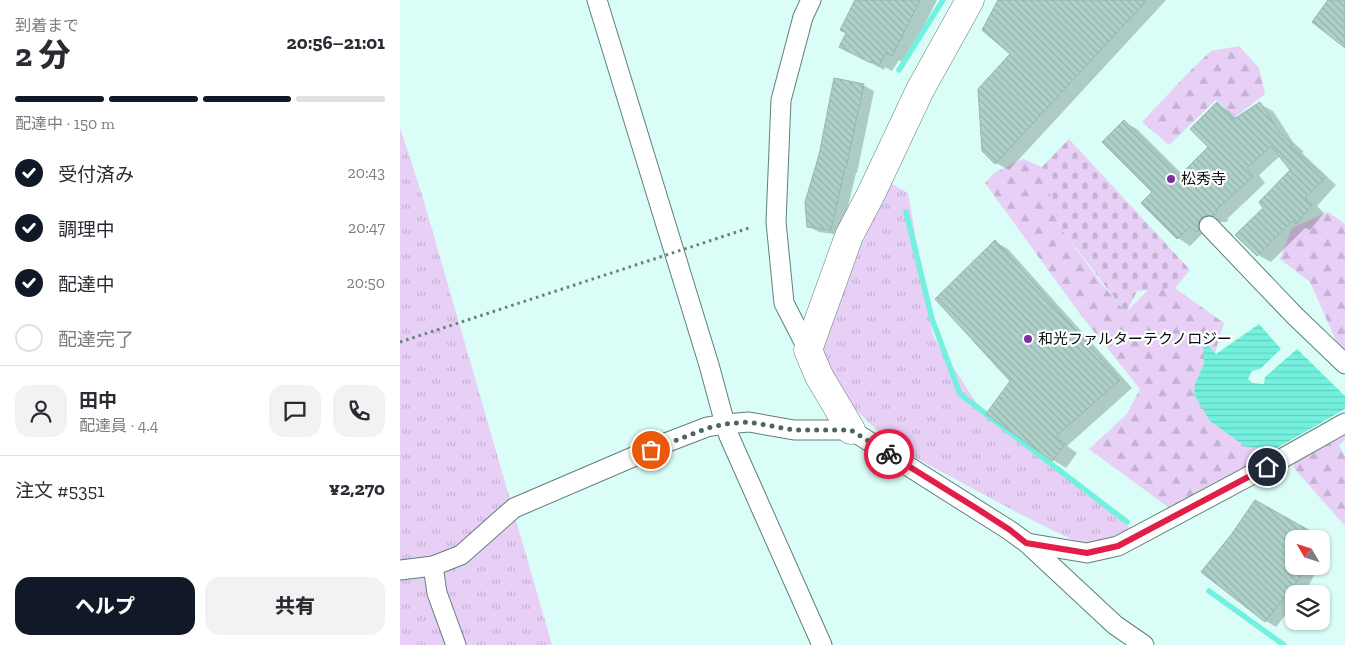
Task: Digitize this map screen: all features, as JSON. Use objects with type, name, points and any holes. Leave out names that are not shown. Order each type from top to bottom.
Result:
[{"type":"street","points":[[597,0],[709,365],[725,424],[822,645]]},
{"type":"street","points":[[811,0],[802,16],[781,100],[776,222],[784,303],[819,376],[851,430],[1010,530],[1115,625],[1144,645]]},
{"type":"street","points":[[808,350],[849,236],[920,90],[970,0]]},
{"type":"street","points":[[1209,226],[1295,316],[1345,364]]},
{"type":"street","points":[[400,570],[432,566],[462,555],[514,508],[668,442],[708,428],[749,422],[794,430],[851,430]]},
{"type":"street","points":[[1026,543],[1087,553],[1118,546],[1284,458],[1345,423]]},
{"type":"street","points":[[432,566],[437,593],[456,645]]},
{"type":"path","points":[[400,342],[752,227]]},
{"type":"green space","points":[[1239,46],[1259,68],[1265,94],[1235,117],[1216,100],[1169,145],[1142,122],[1211,51]]},
{"type":"green space","points":[[400,128],[422,195],[552,645],[400,645]]},
{"type":"green space","points":[[1069,139],[1190,270],[1175,288],[1137,291],[1126,313],[1061,228],[1042,167]]},
{"type":"green space","points":[[1023,159],[1042,167],[1061,228],[1101,283],[1126,312],[1149,289],[1175,288],[1224,323],[1207,385],[1246,436],[1267,450],[1243,476],[1172,510],[1089,449],[1127,414],[1140,389],[1080,314],[985,183],[994,173]]},
{"type":"green space","points":[[890,183],[908,193],[933,336],[983,413],[1132,529],[1087,547],[1018,513],[892,445],[849,403],[817,353],[821,333]]},
{"type":"green space","points":[[1328,212],[1345,224],[1345,355],[1342,354],[1310,282],[1280,259],[1292,228]]},
{"type":"green space","points":[[1345,434],[1345,440],[1339,445],[1345,457],[1345,526],[1293,467],[1301,450]]},
{"type":"shaded area","points":[[1259,324],[1281,349],[1260,369],[1252,371],[1248,379],[1252,383],[1264,384],[1265,377],[1297,349],[1345,396],[1345,409],[1277,448],[1246,447],[1210,421],[1194,394],[1195,384],[1204,364],[1203,340],[1216,354]]},
{"type":"building","points":[[855,0],[920,0],[892,56],[886,53],[879,65],[839,47],[846,33],[840,30]]},
{"type":"building","points":[[998,0],[1147,0],[995,164],[982,151],[978,89],[1010,54],[982,30]]},
{"type":"building","points":[[1328,0],[1345,0],[1345,48],[1312,22]]},
{"type":"building","points":[[834,78],[864,84],[831,230],[807,227],[805,202],[819,155]]},
{"type":"building","name":"松秀寺","points":[[1217,102],[1234,119],[1260,102],[1280,133],[1292,144],[1291,146],[1325,178],[1305,198],[1312,205],[1296,224],[1292,221],[1257,256],[1235,235],[1263,208],[1259,202],[1290,170],[1271,146],[1247,168],[1253,176],[1215,211],[1217,212],[1213,216],[1207,215],[1201,218],[1198,223],[1199,230],[1197,232],[1190,227],[1177,239],[1141,203],[1152,192],[1102,142],[1124,120],[1179,176],[1208,147],[1190,129]]},
{"type":"building","name":"和光ファルターテクノロジー","points":[[995,240],[1120,380],[1055,437],[1065,444],[1052,461],[986,414],[1010,381],[935,299]]},
{"type":"building","points":[[1255,500],[1309,530],[1285,530],[1285,575],[1301,575],[1294,585],[1285,585],[1285,597],[1265,622],[1201,572],[1231,535]]},
{"type":"waterway","points":[[899,70],[943,0]]},
{"type":"waterway","points":[[906,212],[932,319],[960,394],[1127,522]]},
{"type":"waterway","points":[[1209,591],[1284,645]]},
{"type":"way so far","points":[[651,450],[708,428],[749,422],[794,430],[851,430],[889,454]]},
{"type":"place","name":"松秀寺","points":[[1171,179]]},
{"type":"place","name":"和光ファルターテクノロジー","points":[[1028,339]]},
{"type":"route","points":[[889,454],[1010,530],[1026,543],[1087,553],[1118,546],[1267,467]]}]
